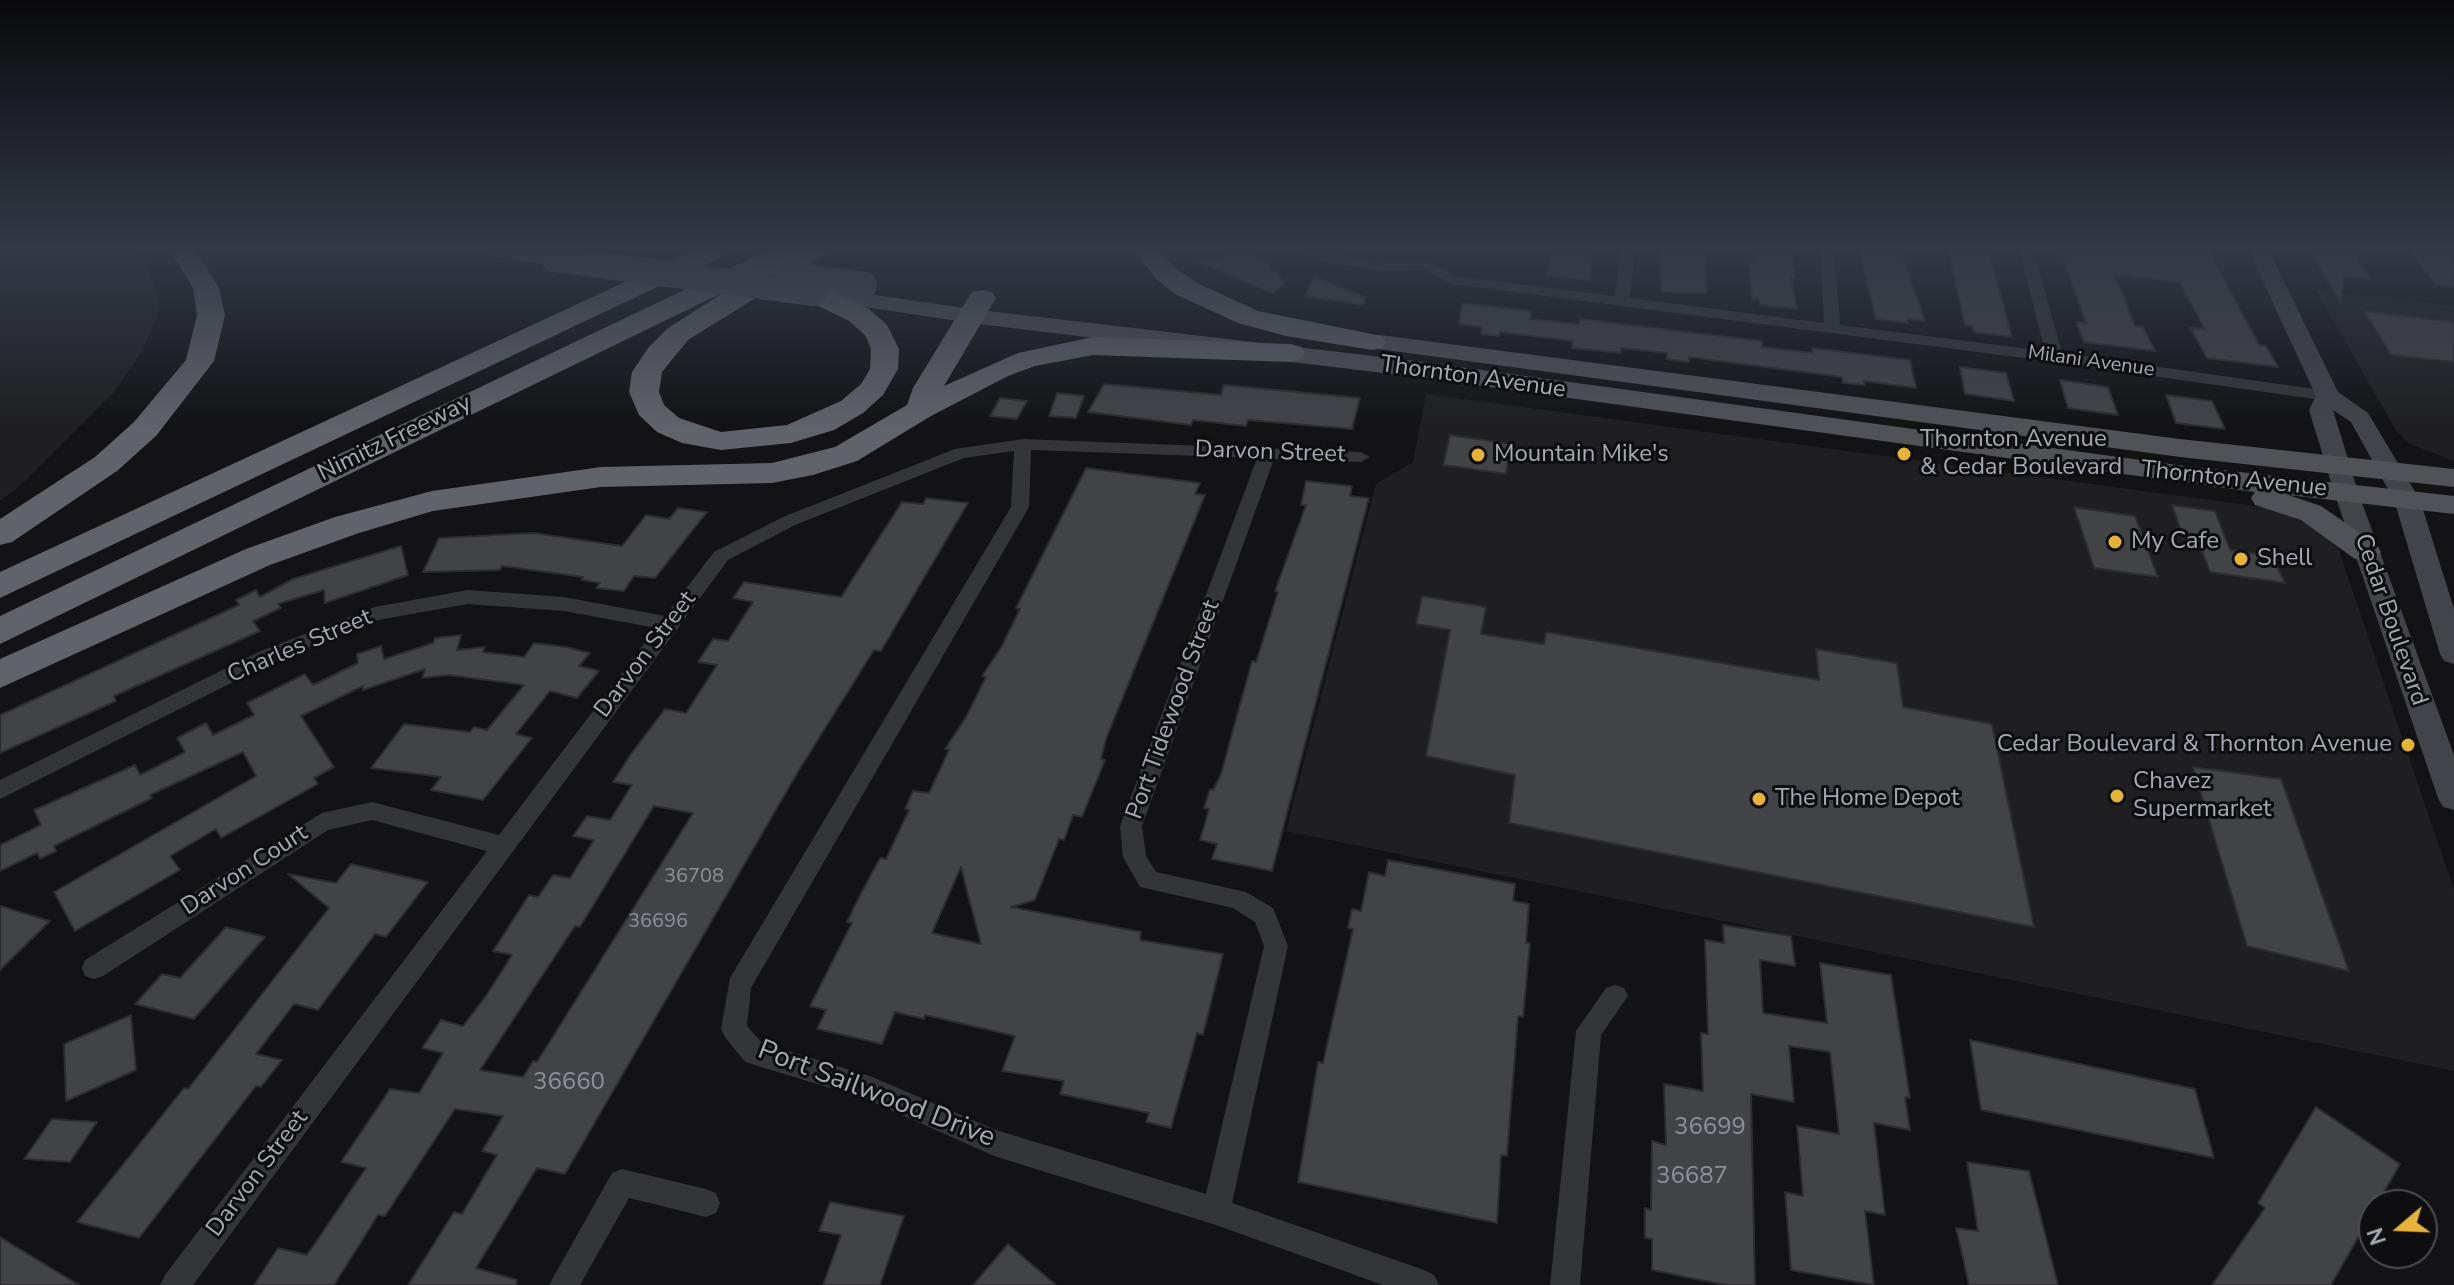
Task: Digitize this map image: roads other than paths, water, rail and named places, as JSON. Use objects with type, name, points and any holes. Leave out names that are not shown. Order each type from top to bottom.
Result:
[{"type":"highway","points":[[0,534],[106,464],[145,429],[200,361],[210,309]]},
{"type":"highway","points":[[345,424],[563,309]]},
{"type":"highway","name":"Nimitz Freeway","points":[[0,586],[590,309]]},
{"type":"highway","name":"Nimitz Freeway","points":[[0,631],[667,309]]},
{"type":"highway","points":[[716,309],[678,334],[658,354],[647,372],[644,392],[650,409],[668,425],[693,436],[721,441],[791,434],[823,423],[852,407],[873,389],[884,369],[885,349],[877,331],[847,309]]},
{"type":"highway","points":[[920,410],[928,388],[975,309]]},
{"type":"highway","points":[[1230,309],[1286,328],[1372,342]]},
{"type":"highway","points":[[0,674],[258,557],[391,512],[470,493],[601,477],[772,473],[813,465],[846,454],[920,410],[998,370],[1028,359],[1093,346],[1291,353]]},
{"type":"main road","name":"Thornton Avenue","points":[[989,309],[2177,474],[2342,479],[2392,471],[2454,478]]},
{"type":"main road","name":"Thornton Avenue","points":[[998,309],[1372,342],[1568,365],[2164,446],[2342,479],[2407,500],[2454,505]]},
{"type":"main road","name":"Cedar Boulevard","points":[[2287,309],[2328,396],[2360,418],[2407,500],[2454,654]]},
{"type":"main road","name":"Cedar Boulevard","points":[[2328,396],[2321,410],[2342,479],[2454,798]]},
{"type":"main road","points":[[2177,474],[2204,487],[2280,501],[2306,511],[2328,523],[2366,552]]},
{"type":"street","name":"Milani Avenue","points":[[1692,309],[2328,396]]},
{"type":"street","points":[[1831,309],[1832,327]]},
{"type":"street","points":[[2042,309],[2055,357]]},
{"type":"street","name":"Darvon Street","points":[[175,1285],[501,845],[721,556],[789,521],[961,453],[1023,444],[1361,457]]},
{"type":"street","name":"Port Sailwood Drive","points":[[1023,444],[1020,507],[739,986],[734,1029],[754,1053],[870,1088],[994,1143],[1216,1211],[1424,1285]]},
{"type":"street","name":"Port Tidewood Street","points":[[1216,1211],[1276,946],[1265,915],[1238,899],[1148,880],[1135,857],[1131,826],[1267,454]]},
{"type":"street","name":"Charles Street","points":[[0,790],[268,656],[375,614],[468,597],[564,604],[670,624]]},
{"type":"street","name":"Darvon Court","points":[[94,968],[322,822],[372,811],[501,845]]},
{"type":"street","points":[[1565,1285],[1589,1031],[1615,996]]},
{"type":"street","points":[[564,1285],[622,1183],[706,1203]]},
{"type":"place","name":"Thornton Avenue & Cedar Boulevard","points":[[1904,454]]},
{"type":"place","name":"Mountain Mike's","points":[[1478,455]]},
{"type":"place","name":"My Cafe","points":[[2115,542]]},
{"type":"place","name":"Shell","points":[[2241,559]]},
{"type":"place","name":"Cedar Boulevard & Thornton Avenue","points":[[2408,745]]},
{"type":"place","name":"Chavez Supermarket","points":[[2117,796]]},
{"type":"place","name":"The Home Depot","points":[[1759,799]]}]
